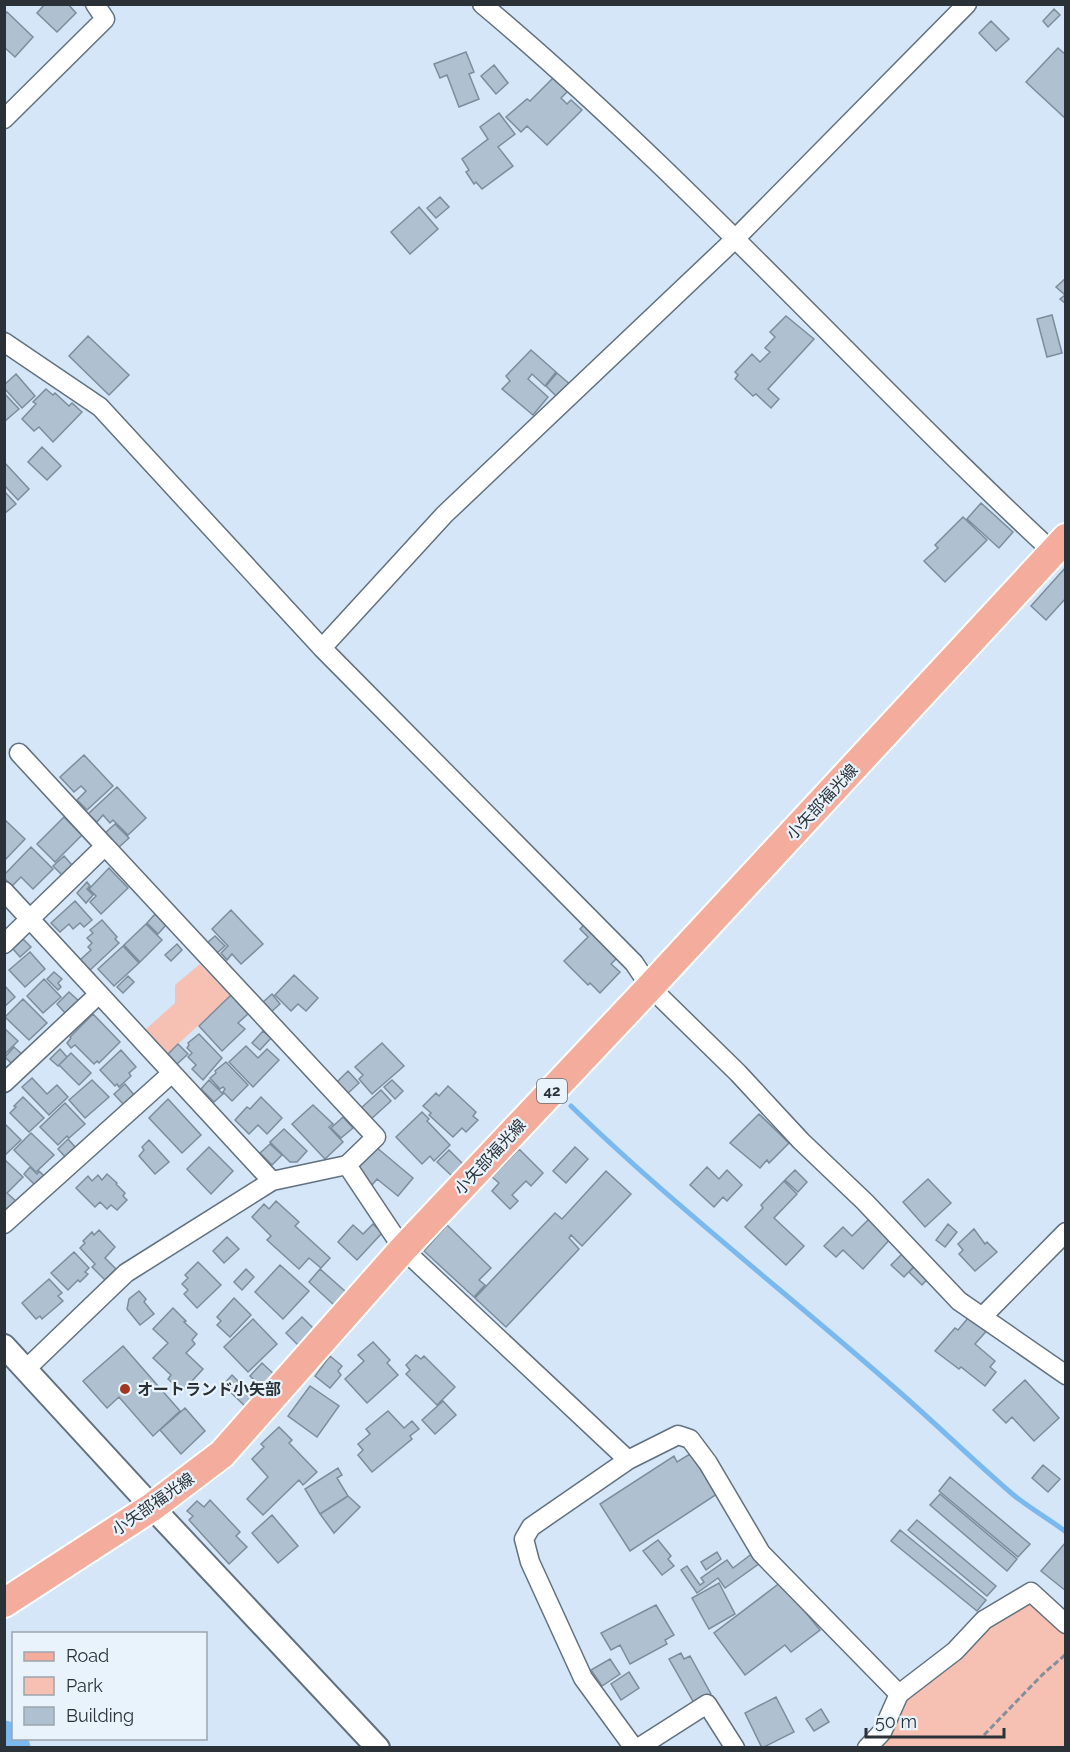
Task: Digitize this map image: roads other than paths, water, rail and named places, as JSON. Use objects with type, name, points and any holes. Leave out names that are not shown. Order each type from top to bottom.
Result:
[{"type":"main road","name":"小矢部福光線","points":[[4,1603],[152,1507],[222,1454],[403,1250],[1060,546]]},
{"type":"street","points":[[4,119],[105,19],[95,4]]},
{"type":"street","points":[[482,4],[553,64],[735,239],[990,493],[1060,546]]},
{"type":"street","points":[[322,648],[445,514],[735,239],[967,4]]},
{"type":"street","points":[[4,342],[100,407],[322,648],[634,963],[650,987],[738,1073],[801,1141],[865,1203],[959,1301],[1065,1375]]},
{"type":"street","points":[[19,753],[376,1137],[347,1164],[272,1180],[126,1273],[25,1370]]},
{"type":"street","points":[[4,944],[105,846]]},
{"type":"street","points":[[4,891],[272,1180]]},
{"type":"street","points":[[4,1083],[99,994]]},
{"type":"street","points":[[4,1224],[172,1073]]},
{"type":"street","points":[[347,1164],[403,1250],[628,1460]]},
{"type":"street","points":[[982,1316],[1065,1232]]},
{"type":"street","points":[[4,1346],[378,1748]]},
{"type":"street","points":[[735,1748],[707,1704],[636,1748],[583,1678],[530,1562],[524,1539],[531,1527],[628,1460],[678,1435],[690,1439],[708,1463],[761,1553],[899,1694]]},
{"type":"street","points":[[867,1748],[882,1732],[899,1694],[955,1651],[984,1620],[1031,1592],[1065,1624]]},
{"type":"waterway","points":[[571,1106],[650,1179],[896,1389],[1010,1492],[1066,1532]]},
{"type":"waterway","points":[[4,1737],[14,1748]]},
{"type":"place","name":"オートランド小矢部","points":[[125,1389]]}]
